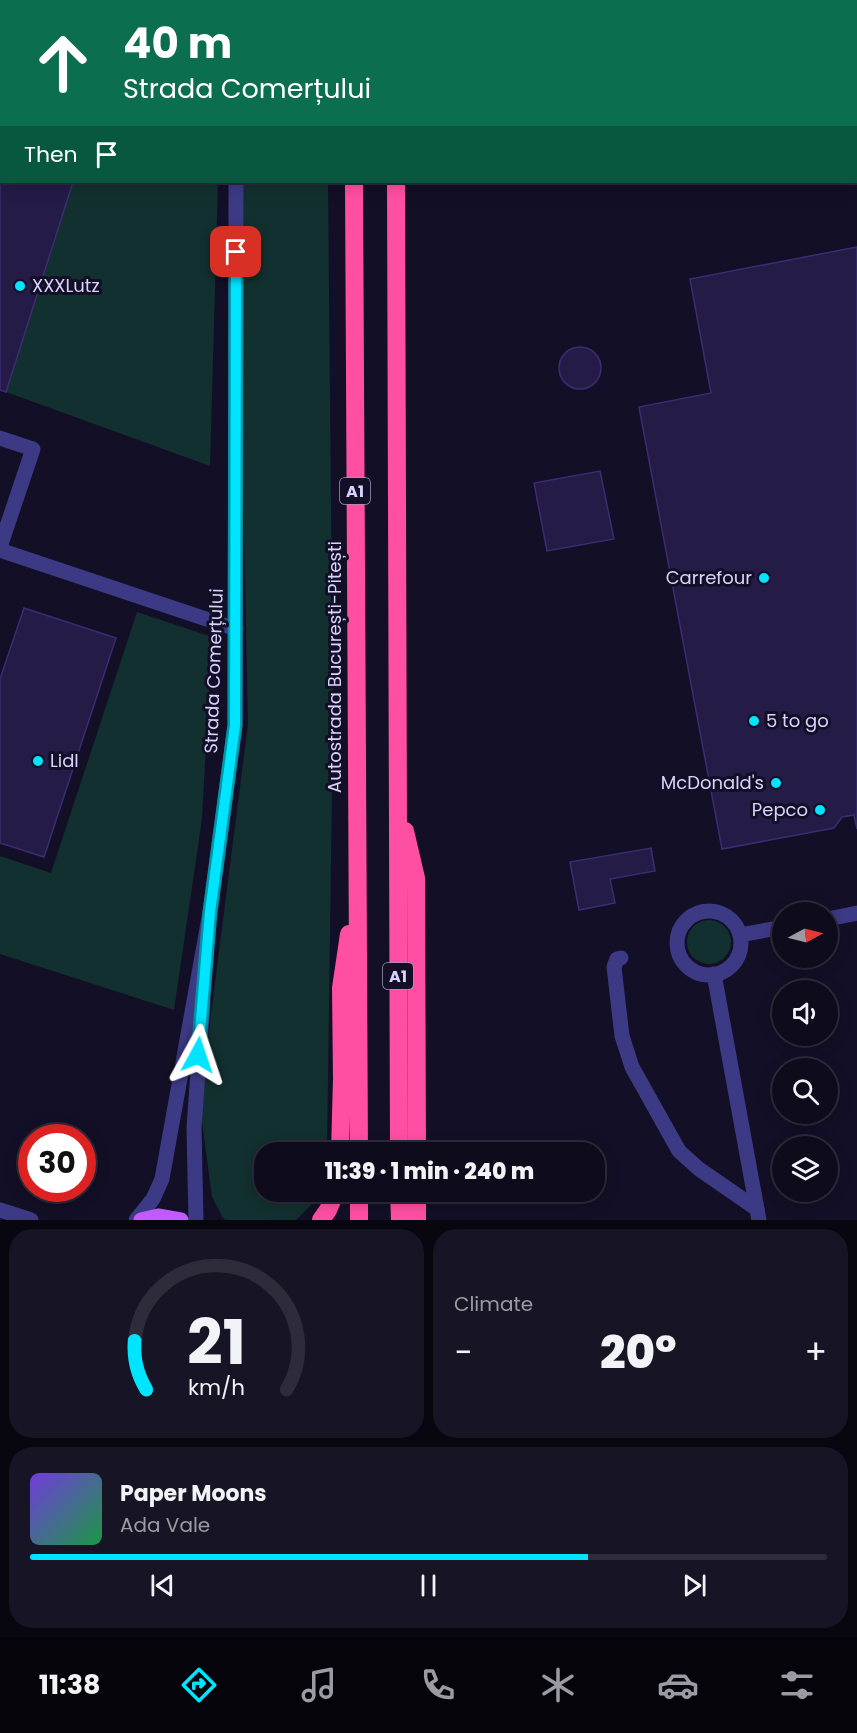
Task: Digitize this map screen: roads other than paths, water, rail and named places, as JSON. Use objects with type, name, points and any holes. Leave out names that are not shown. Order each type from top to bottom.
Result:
[{"type":"highway","name":"Autostrada București-Pitești","points":[[354,183],[359,1142]]},
{"type":"highway","name":"A1","points":[[396,183],[399,1142]]},
{"type":"highway","points":[[340,1142],[341,988],[356,882],[357,800]]},
{"type":"highway","points":[[398,800],[416,878],[417,1142]]},
{"type":"highway","points":[[321,1220],[331,1202]]},
{"type":"highway","points":[[359,1202],[359,1220]]},
{"type":"highway","points":[[399,1202],[400,1220]]},
{"type":"highway","points":[[417,1202],[417,1220]]},
{"type":"main road","points":[[141,1220],[158,1216],[181,1220]]},
{"type":"street","name":"Strada Comerțului","points":[[136,1220],[153,1199],[162,1179],[210,912],[235,725],[236,183]]},
{"type":"street","points":[[0,438],[33,449],[0,549],[236,629]]},
{"type":"street","points":[[710,911],[726,916],[740,935],[737,957],[723,971],[714,974],[704,974],[686,966],[677,948],[680,929],[686,921],[694,915],[710,911]]},
{"type":"street","points":[[196,1220],[195,1109],[210,912]]},
{"type":"street","points":[[838,917],[857,914]]},
{"type":"street","points":[[740,935],[772,929]]},
{"type":"street","points":[[621,958],[617,959],[614,967],[622,1036],[632,1067],[679,1151],[758,1214]]},
{"type":"street","points":[[714,974],[758,1214]]},
{"type":"street","points":[[0,1210],[31,1220]]},
{"type":"place","name":"XXXLutz","points":[[20,286]]},
{"type":"place","name":"Carrefour","points":[[764,578]]},
{"type":"place","name":"5 to go","points":[[754,721]]},
{"type":"place","name":"Lidl","points":[[38,761]]},
{"type":"place","name":"McDonald's","points":[[776,783]]},
{"type":"place","name":"Pepco","points":[[820,810]]}]
